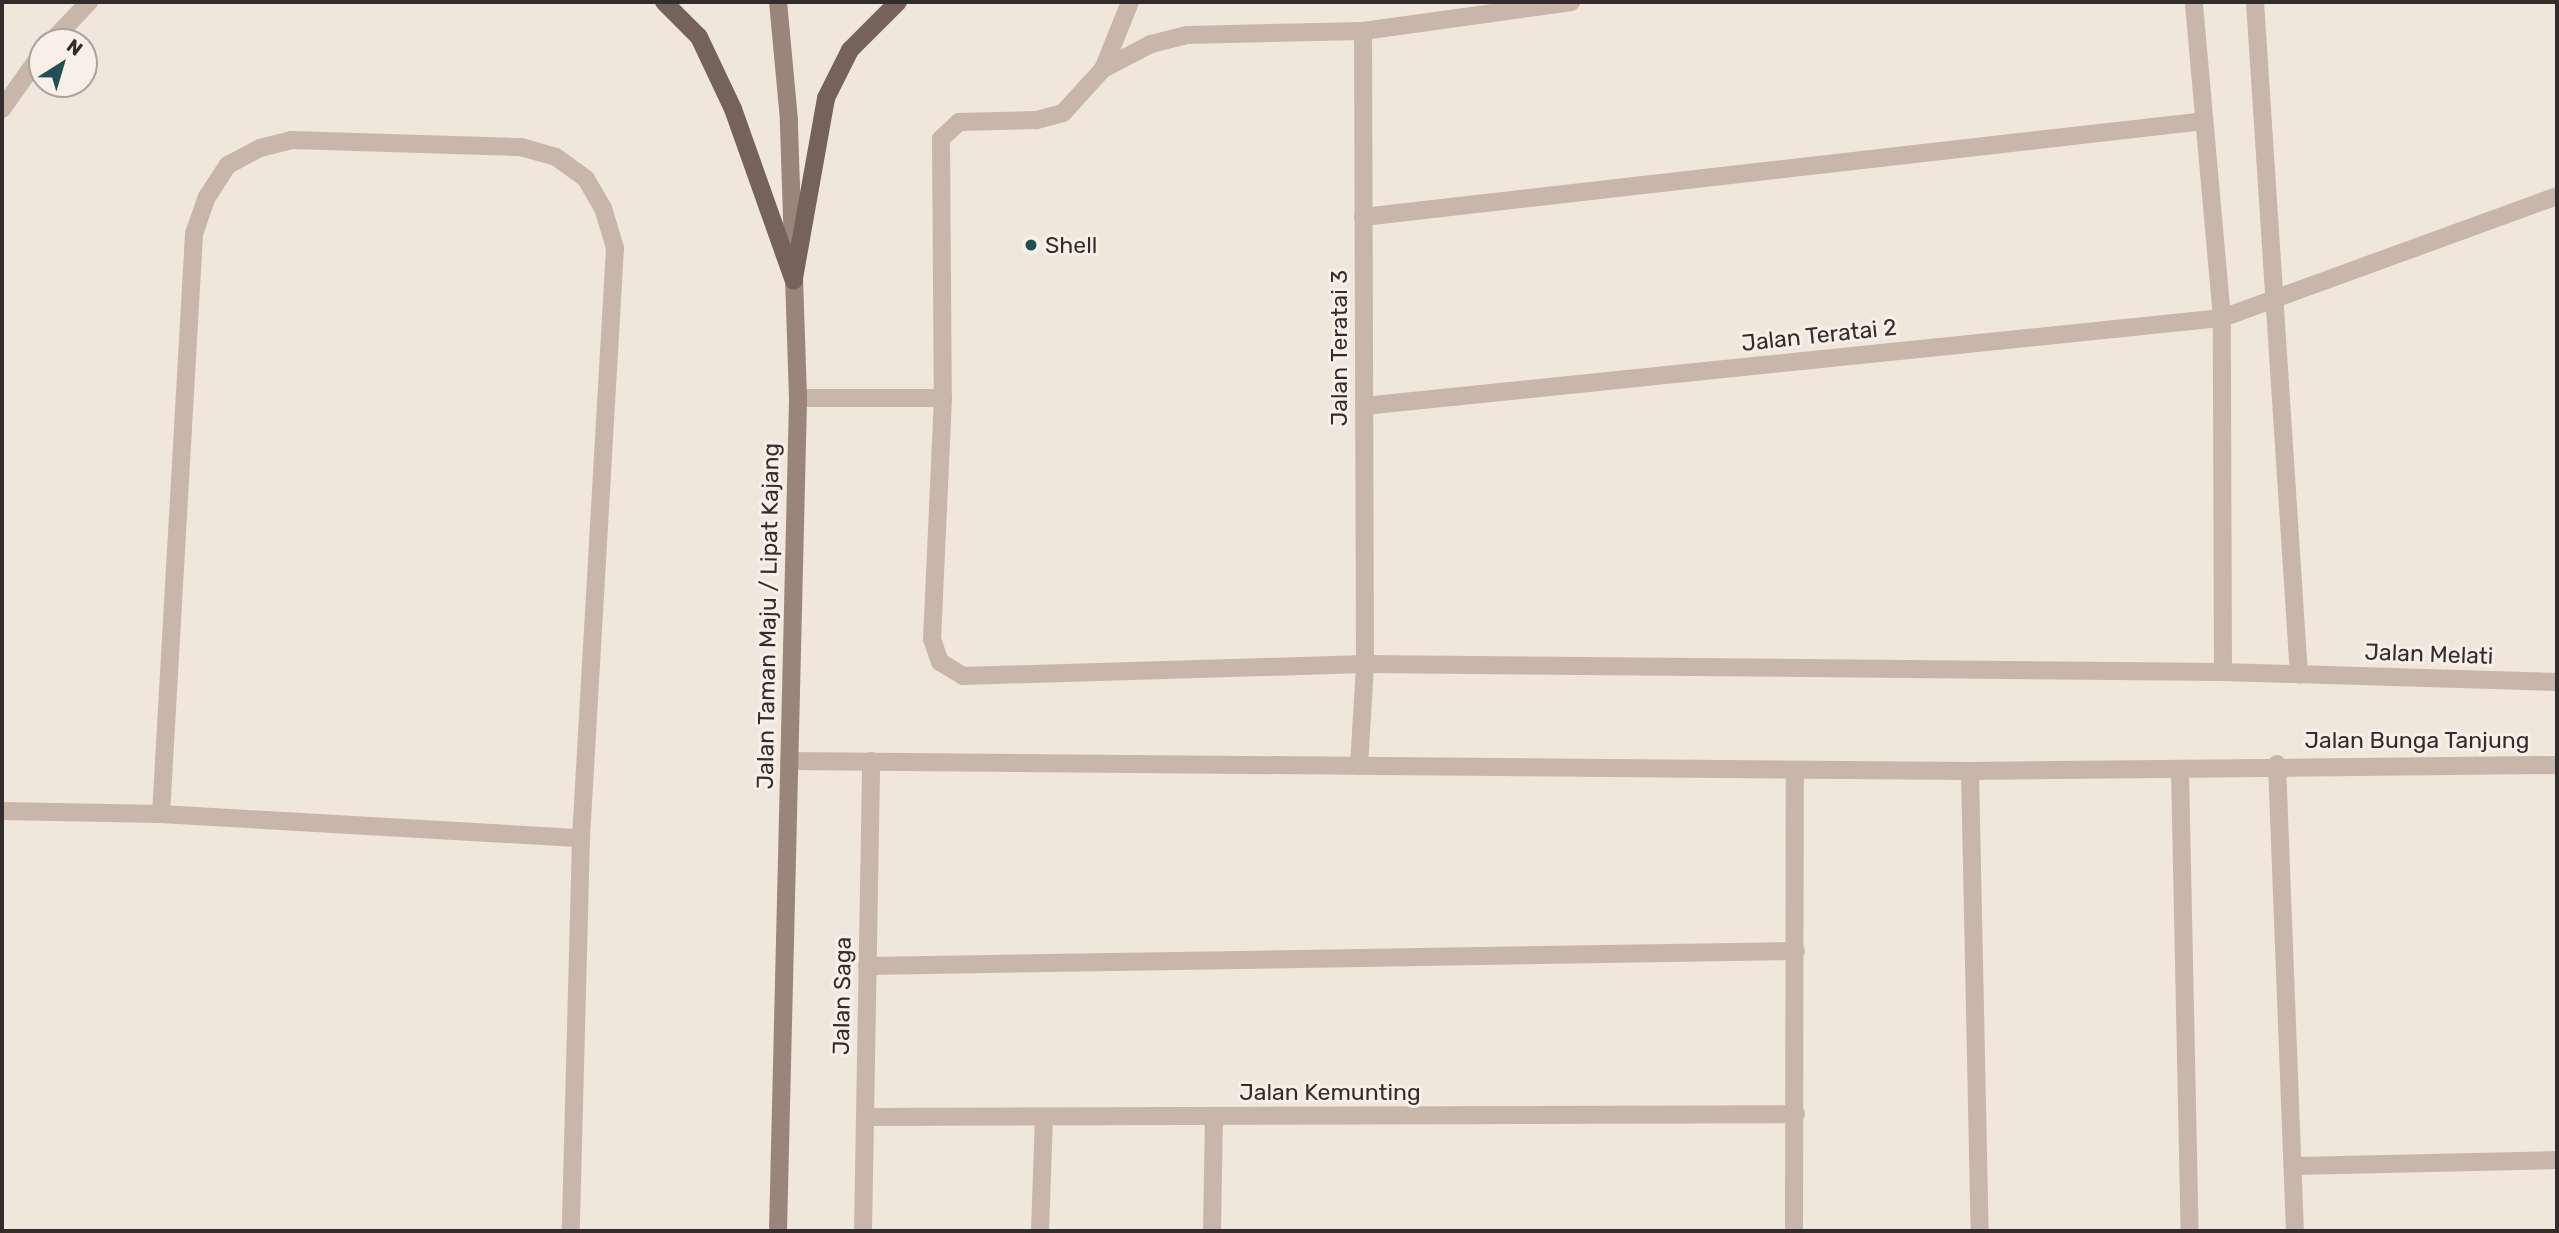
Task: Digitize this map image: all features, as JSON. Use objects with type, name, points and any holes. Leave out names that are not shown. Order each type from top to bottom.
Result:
[{"type":"main road","points":[[664,2],[699,37],[733,109],[794,281]]},
{"type":"main road","name":"Jalan Taman Maju / Lipat Kajang","points":[[778,2],[789,120],[798,398],[778,1231]]},
{"type":"main road","points":[[794,281],[826,98],[850,50],[898,2]]},
{"type":"street","points":[[64,28],[89,2]]},
{"type":"street","points":[[1103,69],[1130,2]]},
{"type":"street","points":[[1103,69],[1151,44],[1187,35],[1363,32],[1571,2]]},
{"type":"street","points":[[2194,2],[2222,318],[2223,672]]},
{"type":"street","points":[[2255,2],[2277,300],[2299,675]]},
{"type":"street","name":"Jalan Teratai 3","points":[[1359,765],[1365,664],[1363,32]]},
{"type":"street","name":"Jalan Melati","points":[[1103,69],[1063,113],[1036,120],[958,122],[941,139],[943,398],[932,639],[940,662],[962,676],[1365,664],[2223,672],[2557,682]]},
{"type":"street","points":[[2,109],[28,73]]},
{"type":"street","points":[[1363,217],[2204,121]]},
{"type":"street","points":[[161,814],[194,234],[207,197],[228,165],[260,148],[292,140],[521,147],[556,158],[586,179],[603,208],[615,248],[582,838],[571,1231]]},
{"type":"street","name":"Jalan Teratai 2","points":[[1364,406],[2222,318],[2557,196]]},
{"type":"street","points":[[798,398],[943,398]]},
{"type":"street","name":"Jalan Bunga Tanjung","points":[[789,761],[1970,771],[2180,771],[2277,764],[2557,765]]},
{"type":"street","name":"Jalan Saga","points":[[863,1231],[871,761]]},
{"type":"street","points":[[2277,764],[2296,1166],[2295,1231]]},
{"type":"street","points":[[1794,1231],[1795,769]]},
{"type":"street","points":[[1970,771],[1980,1231]]},
{"type":"street","points":[[2180,771],[2190,1231]]},
{"type":"street","points":[[2,811],[161,814],[582,838]]},
{"type":"street","points":[[867,966],[1796,951]]},
{"type":"street","name":"Jalan Kemunting","points":[[865,1117],[1796,1114]]},
{"type":"street","points":[[1040,1231],[1044,1117]]},
{"type":"street","points":[[1212,1231],[1213,1117]]},
{"type":"street","points":[[2296,1166],[2557,1160]]},
{"type":"place","name":"Shell","points":[[1031,245]]}]
